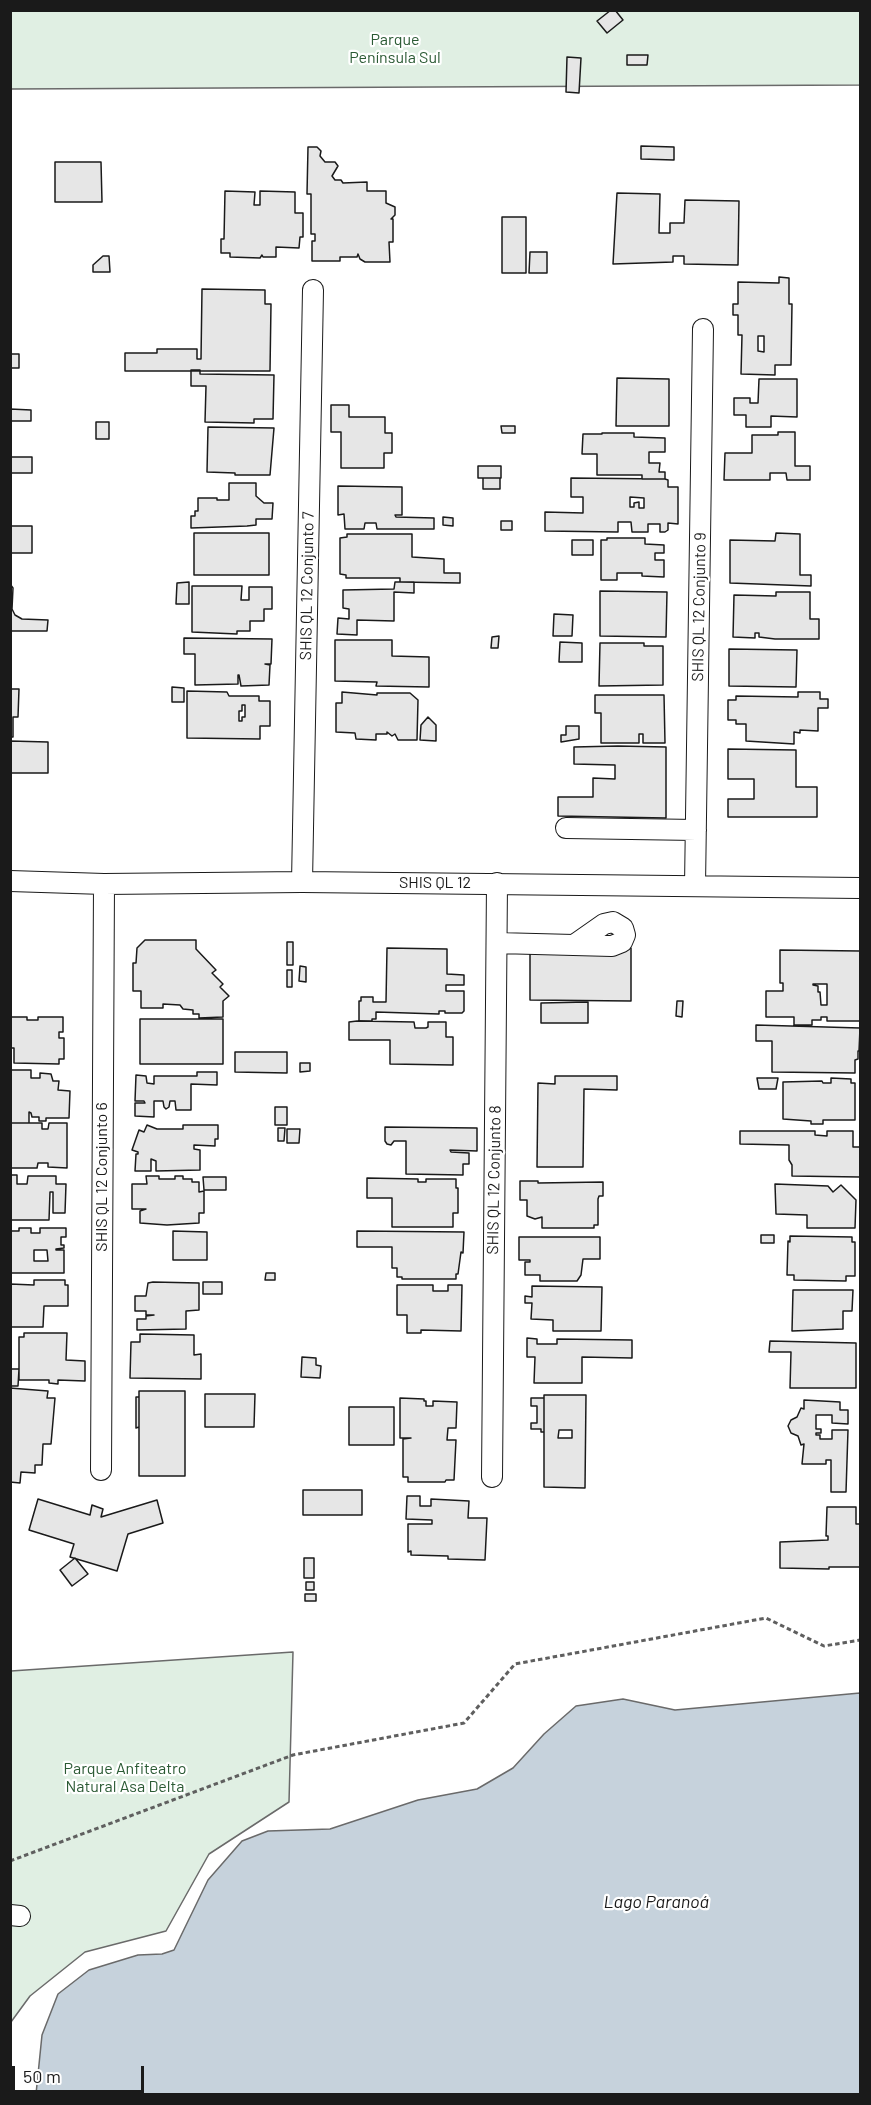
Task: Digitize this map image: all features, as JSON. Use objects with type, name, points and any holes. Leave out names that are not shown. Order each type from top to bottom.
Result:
[{"type":"street","name":"SHIS QL 12 Conjunto 7","points":[[302,882],[313,290]]},
{"type":"street","name":"SHIS QL 12 Conjunto 9","points":[[695,886],[703,329]]},
{"type":"street","points":[[566,828],[696,830]]},
{"type":"street","name":"SHIS QL 12","points":[[10,881],[104,884],[497,883],[861,888]]},
{"type":"street","name":"SHIS QL 12 Conjunto 8","points":[[492,1477],[497,883]]},
{"type":"street","name":"SHIS QL 12 Conjunto 6","points":[[101,1470],[104,884]]},
{"type":"street","points":[[497,943],[574,945]]},
{"type":"path","points":[[10,1861],[293,1755],[464,1723],[515,1664],[766,1618],[824,1646],[861,1640]]},
{"type":"green space","name":"Parque Península Sul","points":[[10,11],[860,11],[860,85],[11,89]]},
{"type":"green space","name":"Parque Anfiteatro Natural Asa Delta","points":[[293,1652],[289,1802],[209,1854],[166,1931],[85,1952],[30,1996],[11,2022],[11,1671]]},
{"type":"water","name":"Lago Paranoá","points":[[860,1693],[860,2094],[36,2094],[42,2035],[58,1994],[89,1970],[138,1955],[162,1954],[174,1950],[208,1880],[242,1841],[268,1831],[330,1829],[418,1800],[477,1789],[513,1768],[544,1734],[576,1706],[623,1699],[675,1710]]},
{"type":"building","points":[[611,10],[615,10],[623,20],[607,33],[597,21]]},
{"type":"building","points":[[627,55],[648,55],[647,65],[627,65]]},
{"type":"building","points":[[567,57],[581,58],[579,93],[566,92]]},
{"type":"building","points":[[641,146],[674,147],[674,160],[641,159]]},
{"type":"building","points":[[308,147],[317,147],[325,162],[335,162],[338,166],[332,176],[335,180],[341,180],[343,183],[367,182],[367,191],[386,191],[386,203],[395,207],[395,215],[391,219],[393,219],[393,242],[389,242],[390,262],[365,262],[358,254],[357,257],[340,257],[340,261],[312,261],[312,241],[315,241],[315,234],[311,234],[311,194],[307,194]]},
{"type":"building","points":[[55,162],[101,162],[102,202],[55,202]]},
{"type":"building","points":[[225,191],[255,192],[254,205],[260,205],[260,191],[295,192],[295,213],[303,213],[303,237],[300,237],[299,248],[276,247],[276,257],[263,257],[262,255],[260,258],[230,257],[230,253],[221,253],[221,239],[224,239]]},
{"type":"building","points":[[617,193],[660,194],[659,233],[670,233],[670,223],[684,223],[685,200],[739,201],[738,265],[684,264],[684,256],[673,256],[673,262],[613,264]]},
{"type":"building","points":[[502,217],[526,217],[526,273],[502,273]]},
{"type":"building","points":[[530,252],[547,252],[547,273],[529,273]]},
{"type":"building","points":[[103,256],[109,256],[110,272],[93,272],[93,265]]},
{"type":"building","points":[[779,277],[789,278],[789,304],[792,304],[791,365],[775,365],[775,375],[741,374],[742,335],[738,335],[738,315],[733,315],[733,304],[738,304],[738,282],[779,283]],"holes":[[[758,336],[764,336],[764,352],[758,351]]]},
{"type":"building","points":[[202,289],[265,290],[265,304],[271,304],[270,371],[125,371],[125,353],[157,353],[157,349],[197,349],[197,359],[201,359]]},
{"type":"building","points":[[10,354],[19,354],[19,368],[10,368]]},
{"type":"building","points":[[191,370],[200,370],[200,374],[274,375],[273,419],[254,419],[254,423],[205,422],[206,386],[191,386]]},
{"type":"building","points":[[617,378],[669,379],[669,426],[616,426]]},
{"type":"building","points":[[759,379],[797,379],[797,417],[771,416],[771,427],[746,427],[746,415],[734,415],[734,398],[750,398],[750,403],[758,403]]},
{"type":"building","points":[[331,405],[349,405],[349,417],[385,417],[385,433],[392,433],[392,453],[384,453],[384,468],[341,468],[341,432],[331,432]]},
{"type":"building","points":[[10,409],[31,410],[31,421],[10,421]]},
{"type":"building","points":[[96,422],[109,422],[109,439],[96,439]]},
{"type":"building","points":[[501,426],[515,426],[515,433],[502,433]]},
{"type":"building","points":[[208,427],[274,428],[270,475],[207,472]]},
{"type":"building","points":[[778,432],[795,432],[795,466],[810,466],[810,480],[787,480],[786,473],[770,473],[770,480],[724,480],[725,453],[752,453],[752,435],[778,435]]},
{"type":"building","points":[[634,433],[634,437],[665,438],[665,452],[649,452],[649,463],[660,463],[659,472],[665,472],[665,479],[642,479],[642,475],[597,475],[597,454],[582,454],[583,434]]},
{"type":"building","points":[[10,457],[32,457],[32,473],[10,473]]},
{"type":"building","points":[[478,466],[501,466],[501,478],[478,478]]},
{"type":"building","points":[[483,478],[500,478],[500,489],[483,489]]},
{"type":"building","points":[[571,478],[665,479],[668,480],[668,487],[678,487],[678,524],[668,523],[668,530],[665,532],[660,532],[660,524],[648,524],[648,532],[632,532],[631,522],[618,522],[618,532],[545,531],[545,512],[583,513],[583,497],[571,497]],"holes":[[[630,497],[644,498],[644,508],[639,508],[639,502],[634,503],[634,507],[630,507]]]},
{"type":"building","points":[[229,483],[256,483],[256,496],[264,503],[273,503],[272,519],[256,519],[256,525],[247,526],[191,528],[191,516],[195,516],[195,511],[198,511],[198,498],[229,500]]},
{"type":"building","points":[[338,486],[402,487],[402,515],[395,515],[396,517],[434,518],[434,529],[377,529],[376,523],[365,523],[364,529],[345,529],[344,514],[338,515]]},
{"type":"building","points":[[443,517],[453,518],[453,526],[443,525]]},
{"type":"building","points":[[501,521],[512,521],[512,530],[501,530]]},
{"type":"building","points":[[10,526],[32,526],[32,553],[10,553]]},
{"type":"building","points":[[194,533],[269,533],[269,575],[194,575]]},
{"type":"building","points":[[776,533],[800,534],[800,575],[811,575],[811,586],[730,583],[730,540],[775,541]]},
{"type":"building","points":[[347,534],[412,534],[412,557],[444,559],[444,573],[460,573],[460,583],[400,582],[400,578],[346,578],[346,575],[340,574],[340,538],[347,537]]},
{"type":"building","points":[[607,538],[645,538],[645,544],[664,545],[664,553],[655,553],[655,560],[664,560],[664,577],[642,576],[642,573],[617,573],[617,580],[601,580],[601,540],[607,540]]},
{"type":"building","points":[[572,540],[593,540],[593,555],[572,555]]},
{"type":"building","points":[[189,582],[189,604],[176,604],[177,583]]},
{"type":"building","points":[[395,582],[414,582],[414,593],[394,592],[394,621],[357,620],[357,635],[337,634],[338,618],[349,619],[349,609],[343,608],[343,590],[394,589]]},
{"type":"building","points":[[10,584],[13,588],[12,609],[15,615],[22,619],[48,620],[47,631],[10,631]]},
{"type":"building","points":[[192,586],[242,586],[241,600],[249,600],[249,587],[272,587],[272,609],[264,609],[264,621],[250,621],[250,631],[237,631],[237,634],[192,632]]},
{"type":"building","points":[[600,591],[667,592],[666,637],[600,636]]},
{"type":"building","points":[[776,592],[810,592],[810,619],[819,619],[819,639],[775,639],[759,637],[759,633],[755,633],[755,638],[733,637],[734,595],[776,596]]},
{"type":"building","points":[[554,614],[573,615],[572,636],[553,636]]},
{"type":"building","points":[[499,636],[498,648],[491,648],[492,637]]},
{"type":"building","points":[[184,638],[272,639],[271,664],[265,664],[270,665],[269,685],[241,686],[238,675],[238,684],[195,685],[195,654],[184,654]]},
{"type":"building","points":[[335,640],[392,640],[392,656],[429,657],[429,687],[376,686],[377,682],[335,681]]},
{"type":"building","points":[[560,642],[582,643],[582,662],[559,662]]},
{"type":"building","points":[[600,643],[644,643],[644,646],[663,646],[663,685],[599,686]]},
{"type":"building","points":[[729,649],[797,650],[796,687],[729,686]]},
{"type":"building","points":[[172,687],[184,688],[184,702],[172,702]]},
{"type":"building","points":[[10,689],[19,689],[18,717],[13,717],[13,737],[10,737]]},
{"type":"building","points":[[187,691],[227,692],[229,696],[259,696],[259,701],[270,701],[270,726],[260,726],[260,739],[187,738]],"holes":[[[242,705],[245,705],[245,717],[239,721],[239,711],[242,711]]]},
{"type":"building","points":[[342,692],[377,695],[377,693],[410,693],[418,700],[417,740],[398,740],[395,734],[392,736],[387,732],[387,734],[376,734],[376,740],[356,739],[355,733],[336,732],[336,703],[342,703]]},
{"type":"building","points":[[798,692],[820,692],[820,699],[828,699],[828,708],[818,708],[818,731],[794,732],[794,744],[746,741],[746,724],[736,724],[736,720],[728,720],[728,700],[736,700],[736,696],[798,697]]},
{"type":"building","points":[[595,695],[664,695],[665,743],[643,743],[643,734],[639,734],[639,743],[601,743],[601,713],[595,713]]},
{"type":"building","points":[[428,717],[436,725],[436,741],[420,740],[421,725]]},
{"type":"building","points":[[566,726],[579,726],[579,739],[561,742],[561,735],[566,735]]},
{"type":"building","points":[[10,741],[48,742],[48,773],[10,773]]},
{"type":"building","points":[[574,747],[666,747],[666,818],[558,816],[558,797],[593,797],[593,778],[615,779],[615,765],[574,764]]},
{"type":"building","points":[[728,749],[796,750],[796,787],[817,787],[817,817],[728,817],[728,799],[754,799],[754,779],[728,779]]},
{"type":"building","points":[[145,940],[196,940],[196,949],[216,970],[212,973],[223,984],[220,987],[229,996],[223,1001],[223,1017],[199,1018],[199,1014],[193,1014],[193,1010],[183,1009],[180,1005],[163,1004],[163,1008],[141,1008],[141,991],[133,991],[133,963],[136,963],[137,948]]},
{"type":"building","points":[[287,942],[293,942],[293,965],[287,965]]},
{"type":"building","points":[[387,948],[447,949],[447,974],[464,975],[464,985],[446,985],[446,991],[464,991],[464,1011],[445,1013],[445,1011],[439,1011],[439,1014],[376,1012],[376,1019],[359,1021],[361,997],[373,997],[373,1002],[386,1002]]},
{"type":"building","points":[[530,948],[631,948],[631,1001],[530,1000]]},
{"type":"building","points":[[780,950],[860,951],[860,1021],[827,1021],[827,1017],[821,1017],[821,1020],[812,1020],[812,1025],[794,1025],[794,1017],[766,1017],[766,991],[783,991],[783,983],[780,983]],"holes":[[[813,984],[827,984],[827,1005],[821,1005],[818,986]]]},
{"type":"building","points":[[300,966],[306,967],[306,982],[299,981]]},
{"type":"building","points":[[287,970],[292,970],[292,987],[287,987]]},
{"type":"building","points":[[677,1001],[683,1001],[682,1017],[676,1016]]},
{"type":"building","points":[[588,1002],[588,1023],[541,1023],[541,1003]]},
{"type":"building","points":[[11,1017],[38,1020],[38,1017],[63,1017],[63,1032],[59,1032],[59,1038],[64,1038],[64,1059],[59,1059],[59,1064],[14,1063],[14,1048],[11,1048]]},
{"type":"building","points":[[140,1019],[223,1019],[223,1064],[140,1064]]},
{"type":"building","points":[[349,1022],[414,1022],[415,1028],[426,1028],[428,1022],[446,1022],[446,1037],[453,1037],[453,1065],[390,1064],[390,1040],[349,1040]]},
{"type":"building","points":[[756,1025],[860,1028],[855,1073],[772,1072],[772,1041],[756,1041]]},
{"type":"building","points":[[235,1052],[287,1052],[287,1073],[235,1072]]},
{"type":"building","points":[[300,1063],[310,1063],[310,1071],[300,1072]]},
{"type":"building","points":[[10,1070],[31,1070],[31,1078],[40,1078],[40,1073],[51,1074],[53,1081],[59,1081],[58,1090],[70,1091],[69,1118],[46,1118],[46,1121],[39,1121],[39,1117],[32,1117],[29,1112],[29,1123],[10,1123]]},
{"type":"building","points":[[197,1072],[217,1072],[217,1085],[191,1084],[191,1110],[176,1110],[175,1101],[170,1101],[166,1109],[163,1101],[154,1101],[154,1117],[135,1116],[135,1103],[145,1103],[135,1101],[136,1075],[146,1076],[147,1083],[154,1084],[154,1076],[197,1076]]},
{"type":"building","points":[[555,1076],[617,1076],[617,1090],[584,1089],[583,1167],[537,1167],[538,1083],[555,1084]]},
{"type":"building","points":[[757,1078],[778,1078],[776,1089],[759,1089]]},
{"type":"building","points":[[831,1078],[851,1079],[851,1083],[855,1083],[855,1120],[823,1120],[823,1124],[811,1124],[811,1121],[783,1119],[783,1082],[822,1081],[831,1083]]},
{"type":"building","points":[[275,1107],[287,1107],[287,1125],[275,1125]]},
{"type":"building","points":[[10,1123],[42,1123],[42,1129],[48,1129],[49,1123],[67,1123],[67,1168],[48,1167],[48,1163],[38,1163],[37,1168],[10,1168]]},
{"type":"building","points":[[147,1125],[157,1129],[183,1129],[183,1125],[218,1125],[218,1139],[215,1139],[215,1146],[194,1145],[194,1149],[200,1150],[200,1170],[156,1171],[156,1161],[151,1159],[151,1171],[135,1171],[138,1152],[132,1150],[139,1130],[144,1132]]},
{"type":"building","points":[[385,1127],[477,1128],[477,1151],[450,1150],[451,1152],[469,1153],[469,1164],[463,1164],[463,1175],[406,1174],[406,1141],[394,1141],[391,1145],[387,1144]]},
{"type":"building","points":[[278,1128],[285,1128],[284,1141],[278,1141]]},
{"type":"building","points":[[287,1129],[300,1129],[299,1143],[287,1143]]},
{"type":"building","points":[[740,1131],[815,1131],[815,1135],[827,1136],[827,1131],[853,1131],[853,1147],[860,1147],[860,1177],[792,1176],[789,1145],[740,1144]]},
{"type":"building","points":[[10,1175],[17,1175],[17,1184],[27,1184],[28,1176],[56,1176],[56,1184],[66,1184],[65,1213],[53,1213],[53,1192],[50,1192],[49,1220],[10,1220]]},
{"type":"building","points":[[146,1176],[175,1179],[175,1176],[183,1176],[183,1179],[199,1182],[199,1192],[204,1191],[204,1213],[199,1213],[199,1223],[167,1225],[140,1223],[140,1211],[146,1209],[132,1209],[132,1184],[147,1184]]},
{"type":"building","points":[[203,1177],[226,1177],[226,1190],[204,1190]]},
{"type":"building","points":[[367,1178],[418,1179],[418,1182],[426,1182],[426,1179],[456,1179],[458,1213],[453,1213],[453,1227],[392,1227],[392,1198],[367,1198]]},
{"type":"building","points":[[520,1181],[603,1182],[603,1196],[599,1196],[598,1199],[598,1225],[594,1225],[594,1228],[542,1228],[542,1217],[535,1219],[527,1216],[527,1200],[520,1200]]},
{"type":"building","points":[[775,1184],[828,1186],[833,1192],[841,1185],[856,1200],[855,1228],[807,1228],[807,1215],[776,1214]]},
{"type":"building","points":[[19,1228],[31,1228],[31,1233],[40,1233],[40,1228],[66,1228],[66,1237],[61,1237],[61,1245],[64,1245],[64,1248],[56,1249],[64,1250],[64,1273],[10,1273],[10,1231],[19,1231]],"holes":[[[34,1250],[47,1250],[48,1261],[34,1261]]]},
{"type":"building","points":[[173,1231],[207,1232],[207,1260],[173,1260]]},
{"type":"building","points":[[357,1231],[464,1232],[463,1253],[461,1252],[456,1279],[402,1279],[402,1277],[397,1277],[397,1268],[392,1268],[392,1247],[357,1247]]},
{"type":"building","points":[[761,1235],[774,1235],[774,1243],[761,1243]]},
{"type":"building","points":[[790,1236],[852,1237],[852,1242],[855,1242],[855,1276],[846,1276],[846,1281],[794,1280],[794,1275],[787,1275]]},
{"type":"building","points":[[519,1237],[600,1237],[600,1259],[583,1259],[581,1275],[577,1281],[540,1281],[540,1275],[525,1275],[525,1262],[530,1262],[530,1260],[519,1260]]},
{"type":"building","points":[[266,1273],[275,1273],[275,1280],[265,1280]]},
{"type":"building","points":[[34,1280],[65,1280],[65,1285],[68,1285],[68,1306],[44,1306],[43,1327],[10,1327],[10,1284],[34,1285]]},
{"type":"building","points":[[203,1282],[222,1282],[222,1294],[203,1294]]},
{"type":"building","points":[[148,1283],[199,1283],[199,1310],[186,1311],[186,1329],[137,1330],[137,1319],[146,1319],[146,1316],[154,1315],[146,1315],[146,1311],[135,1311],[135,1296],[146,1296]]},
{"type":"building","points":[[397,1285],[433,1285],[433,1291],[448,1291],[448,1285],[462,1285],[461,1331],[421,1330],[421,1333],[407,1333],[407,1315],[397,1315]]},
{"type":"building","points":[[532,1286],[602,1287],[601,1331],[553,1331],[553,1320],[531,1319],[532,1303],[525,1303],[525,1296],[532,1297]]},
{"type":"building","points":[[793,1290],[853,1290],[852,1311],[843,1311],[843,1329],[792,1331]]},
{"type":"building","points":[[24,1333],[67,1333],[66,1360],[85,1361],[85,1381],[58,1380],[58,1384],[49,1383],[49,1380],[19,1380],[19,1337],[24,1337]]},
{"type":"building","points":[[140,1334],[194,1335],[194,1355],[201,1354],[201,1379],[130,1378],[131,1342],[140,1342]]},
{"type":"building","points":[[527,1338],[537,1339],[537,1344],[557,1344],[557,1339],[632,1340],[632,1358],[582,1357],[582,1383],[534,1383],[535,1357],[527,1357]]},
{"type":"building","points":[[770,1341],[856,1343],[856,1388],[790,1388],[791,1352],[769,1352]]},
{"type":"building","points":[[302,1357],[316,1358],[316,1365],[321,1366],[320,1378],[301,1377]]},
{"type":"building","points":[[10,1369],[19,1369],[18,1386],[10,1386]]},
{"type":"building","points":[[10,1388],[48,1391],[47,1398],[55,1398],[51,1444],[43,1444],[42,1465],[35,1465],[35,1473],[21,1472],[20,1483],[10,1482]]},
{"type":"building","points":[[139,1391],[185,1391],[185,1476],[139,1476]]},
{"type":"building","points":[[205,1394],[255,1394],[254,1427],[205,1427]]},
{"type":"building","points":[[544,1395],[586,1395],[585,1488],[544,1487]],"holes":[[[559,1430],[572,1430],[572,1438],[558,1438]]]},
{"type":"building","points":[[136,1397],[139,1397],[139,1427],[136,1428]]},
{"type":"building","points":[[400,1398],[424,1399],[426,1406],[433,1406],[433,1401],[457,1402],[456,1428],[448,1428],[447,1440],[456,1440],[454,1480],[408,1482],[408,1477],[403,1477],[403,1439],[411,1438],[400,1438]]},
{"type":"building","points":[[531,1398],[544,1398],[544,1432],[541,1432],[541,1429],[531,1429],[531,1423],[537,1423],[537,1406],[531,1406]]},
{"type":"building","points":[[804,1400],[840,1402],[840,1410],[848,1410],[848,1424],[832,1423],[832,1415],[816,1415],[816,1429],[821,1429],[821,1433],[816,1433],[816,1435],[820,1435],[820,1439],[832,1439],[832,1430],[848,1430],[846,1492],[831,1492],[831,1460],[826,1460],[826,1464],[802,1464],[804,1444],[801,1445],[798,1436],[791,1433],[788,1426],[791,1420],[797,1417],[801,1408],[804,1409]]},
{"type":"building","points":[[349,1407],[394,1407],[394,1445],[349,1445]]},
{"type":"building","points":[[303,1490],[362,1490],[362,1515],[303,1515]]},
{"type":"building","points":[[407,1496],[420,1496],[420,1506],[431,1506],[431,1499],[469,1501],[468,1518],[487,1518],[485,1560],[411,1555],[411,1551],[408,1552],[408,1524],[432,1524],[432,1520],[406,1519]]},
{"type":"building","points":[[38,1499],[90,1515],[92,1505],[103,1509],[101,1517],[157,1500],[163,1523],[128,1534],[117,1571],[70,1557],[74,1544],[29,1530]]},
{"type":"building","points":[[827,1507],[856,1507],[856,1524],[860,1524],[860,1567],[780,1568],[780,1542],[828,1540],[826,1536]]},
{"type":"building","points":[[75,1558],[88,1574],[72,1586],[60,1570]]},
{"type":"building","points":[[304,1558],[314,1558],[314,1578],[304,1578]]},
{"type":"building","points":[[306,1582],[314,1582],[314,1590],[306,1590]]},
{"type":"building","points":[[305,1594],[316,1594],[316,1601],[305,1601]]}]
